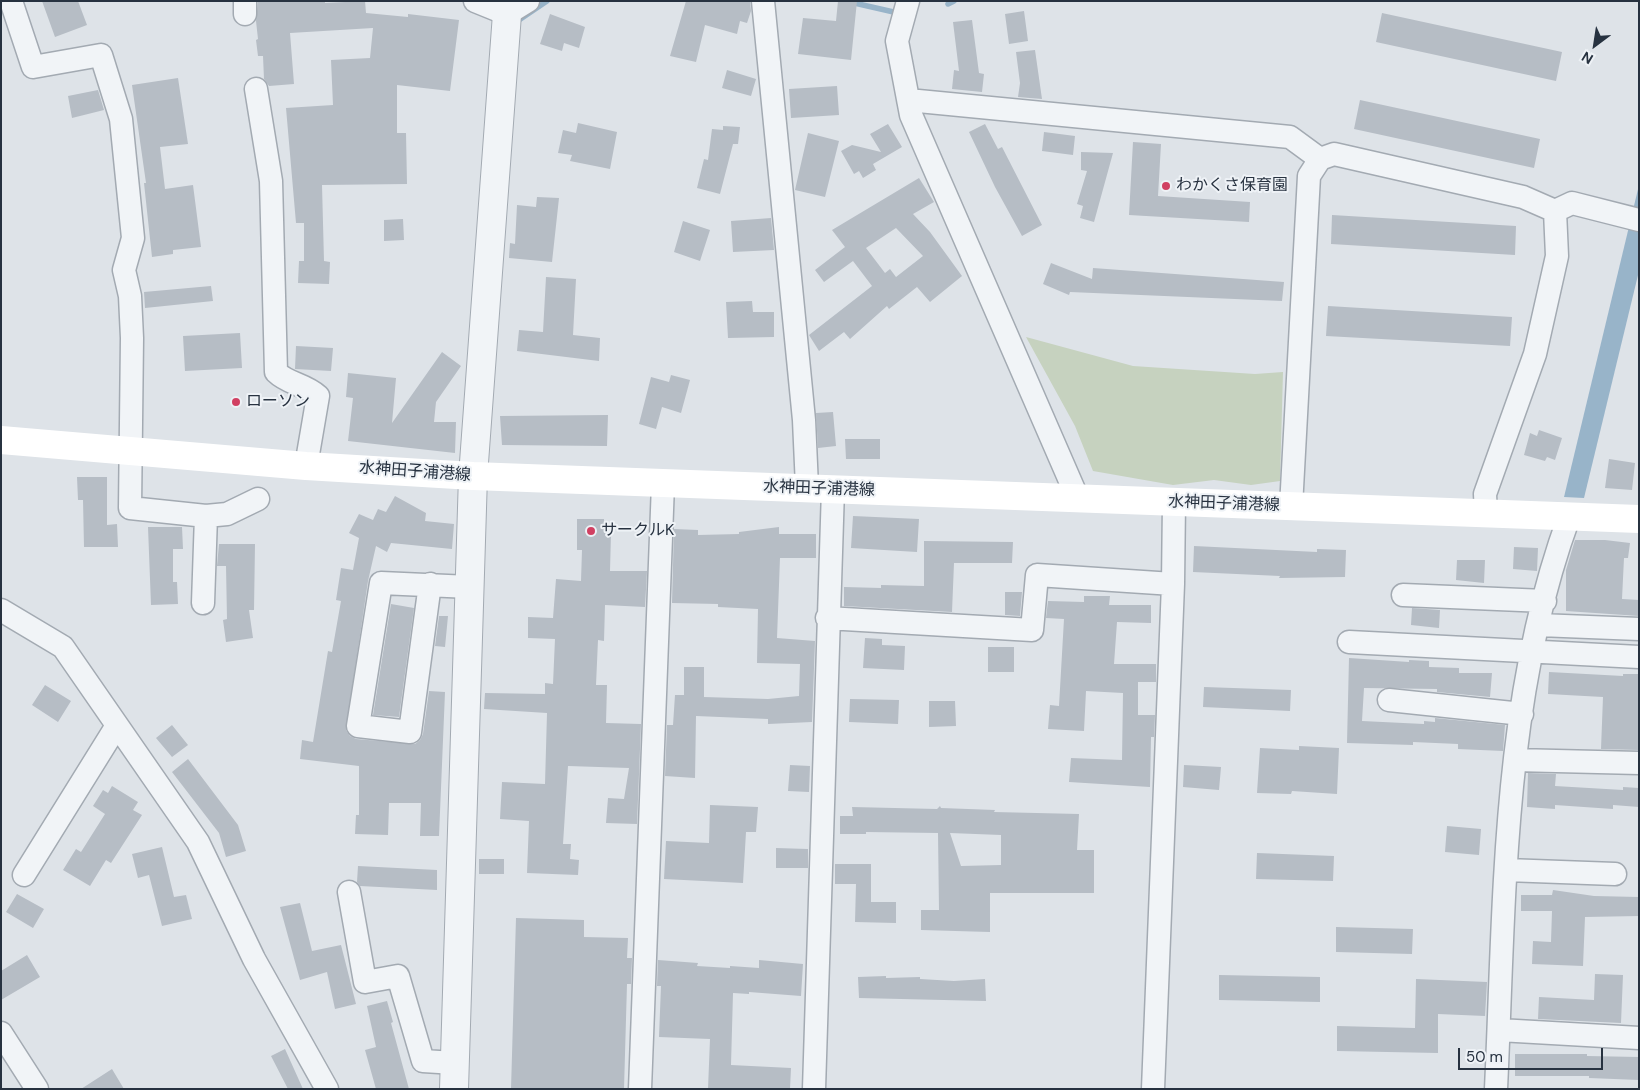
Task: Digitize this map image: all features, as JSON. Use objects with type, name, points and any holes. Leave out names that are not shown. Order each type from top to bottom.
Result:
[{"type":"main road","name":"水神田子浦港線","points":[[1,440],[306,466],[474,476],[1569,518],[1639,519]]},
{"type":"street","points":[[11,1],[33,67],[101,55],[121,120],[133,238],[124,270],[130,296],[132,338],[129,451],[130,508],[206,516],[227,514],[258,499]]},
{"type":"street","points":[[349,892],[365,982],[398,976],[423,1061],[454,1076],[474,476],[515,5],[475,1]]},
{"type":"street","points":[[763,1],[804,420],[820,488],[827,618],[814,1089]]},
{"type":"street","points":[[908,1],[897,41],[911,115],[1078,499]]},
{"type":"street","points":[[256,89],[271,181],[276,372],[284,380],[307,386],[318,396],[306,466]]},
{"type":"street","points":[[908,100],[1290,137],[1320,159]]},
{"type":"street","points":[[1292,507],[1309,176],[1320,159],[1334,154],[1523,197],[1555,211],[1572,203],[1635,218]]},
{"type":"street","points":[[1486,514],[1485,494],[1535,354],[1558,256],[1555,211]]},
{"type":"street","points":[[640,1089],[663,484]]},
{"type":"street","points":[[1153,1089],[1173,584],[1174,502]]},
{"type":"street","points":[[204,603],[206,516]]},
{"type":"street","points":[[1496,1089],[1506,870],[1510,801],[1515,760],[1533,651],[1544,600],[1559,544],[1569,518]]},
{"type":"street","points":[[827,618],[1032,630],[1038,575],[1173,584]]},
{"type":"street","points":[[430,584],[410,732],[358,726],[381,583],[430,584],[470,587]]},
{"type":"street","points":[[1403,595],[1544,600]]},
{"type":"street","points":[[1,610],[63,647],[116,727],[198,842],[254,959],[327,1089]]},
{"type":"street","points":[[1539,625],[1639,629]]},
{"type":"street","points":[[1349,642],[1639,656]]},
{"type":"street","points":[[1389,700],[1522,714]]},
{"type":"street","points":[[24,875],[116,727]]},
{"type":"street","points":[[1515,760],[1639,763]]},
{"type":"street","points":[[1506,870],[1615,874]]},
{"type":"street","points":[[1499,1030],[1639,1038]]},
{"type":"street","points":[[1,1032],[37,1089]]},
{"type":"green space","points":[[1026,337],[1133,366],[1255,374],[1283,372],[1280,481],[1251,485],[1214,480],[1173,485],[1093,471],[1075,426]]},
{"type":"water","points":[[1639,185],[1639,271],[1584,498],[1564,497]]},
{"type":"building","points":[[42,1],[78,1],[87,25],[55,37]]},
{"type":"building","points":[[258,1],[325,1],[325,3],[365,1],[366,13],[408,17],[408,14],[459,20],[450,91],[397,85],[397,133],[406,133],[407,184],[322,185],[324,261],[330,262],[329,284],[298,283],[299,261],[304,261],[304,223],[296,223],[286,108],[333,105],[331,60],[370,58],[373,28],[290,33],[294,84],[269,86],[264,79],[263,56],[258,56],[256,21]]},
{"type":"building","points":[[686,1],[750,1],[751,11],[747,23],[740,21],[737,34],[705,25],[696,62],[670,56]]},
{"type":"building","points":[[838,1],[857,1],[851,60],[798,54],[803,18],[836,21]]},
{"type":"building","points":[[1024,11],[1028,41],[1009,44],[1005,14]]},
{"type":"building","points":[[1382,13],[1562,52],[1556,81],[1376,42]]},
{"type":"building","points":[[550,14],[585,27],[579,48],[564,43],[562,51],[540,44]]},
{"type":"building","points":[[972,20],[979,73],[984,74],[982,92],[952,89],[954,70],[959,71],[953,22]]},
{"type":"building","points":[[1035,50],[1042,99],[1018,97],[1020,83],[1016,52]]},
{"type":"building","points":[[727,70],[756,79],[751,96],[722,88]]},
{"type":"building","points":[[178,78],[188,144],[160,147],[165,189],[193,185],[201,247],[173,250],[173,254],[152,257],[144,183],[146,183],[132,85]]},
{"type":"building","points":[[837,86],[839,115],[791,118],[789,89]]},
{"type":"building","points":[[98,90],[104,110],[72,118],[68,96]]},
{"type":"building","points":[[1360,100],[1540,139],[1534,168],[1354,129]]},
{"type":"building","points":[[578,123],[617,132],[610,169],[570,161],[572,155],[558,153],[563,130],[576,133]]},
{"type":"building","points":[[888,124],[902,147],[873,164],[876,170],[863,178],[859,171],[854,174],[841,151],[852,145],[881,152],[870,134]]},
{"type":"building","points":[[985,124],[998,149],[1002,147],[1042,225],[1022,236],[995,187],[969,132]]},
{"type":"building","points":[[723,126],[740,127],[738,144],[733,144],[720,194],[697,188],[704,159],[708,160],[712,129],[723,130]]},
{"type":"building","points":[[1044,132],[1075,136],[1073,155],[1042,151]]},
{"type":"building","points":[[808,133],[839,141],[825,197],[795,190]]},
{"type":"building","points":[[1133,142],[1161,144],[1158,196],[1250,202],[1249,222],[1129,215]]},
{"type":"building","points":[[1081,152],[1113,153],[1094,222],[1080,218],[1083,206],[1077,204],[1087,171],[1081,170]]},
{"type":"building","points":[[919,178],[934,202],[913,214],[930,232],[962,276],[930,302],[917,287],[889,309],[887,306],[850,339],[844,332],[819,351],[809,335],[872,286],[853,261],[824,282],[815,270],[845,247],[832,230]],"holes":[[[896,228],[923,256],[896,277],[890,269],[885,273],[866,248]]]},
{"type":"building","points":[[537,197],[559,198],[552,262],[509,258],[510,243],[515,244],[517,205],[536,207]]},
{"type":"building","points":[[1332,215],[1516,226],[1515,255],[1331,244]]},
{"type":"building","points":[[771,218],[774,250],[733,252],[731,221]]},
{"type":"building","points":[[403,219],[404,240],[384,241],[384,220]]},
{"type":"building","points":[[683,221],[710,230],[700,261],[674,252]]},
{"type":"building","points":[[1051,263],[1092,279],[1093,268],[1284,282],[1282,301],[1070,292],[1069,295],[1043,284]]},
{"type":"building","points":[[546,277],[576,279],[573,335],[600,338],[599,361],[517,351],[519,330],[543,332]]},
{"type":"building","points":[[211,286],[213,301],[145,308],[144,292]]},
{"type":"building","points":[[752,301],[753,312],[774,312],[774,337],[728,338],[726,302]]},
{"type":"building","points":[[1328,306],[1512,317],[1510,346],[1326,336]]},
{"type":"building","points":[[240,333],[242,368],[185,371],[183,336]]},
{"type":"building","points":[[296,346],[333,348],[331,371],[295,369]]},
{"type":"building","points":[[442,352],[461,366],[436,402],[434,422],[456,422],[455,453],[348,441],[353,398],[346,397],[348,373],[396,378],[392,423]]},
{"type":"building","points":[[671,375],[690,380],[681,413],[662,407],[656,429],[639,424],[651,377],[669,382]]},
{"type":"building","points":[[833,412],[836,446],[818,448],[816,413]]},
{"type":"building","points":[[608,415],[607,446],[502,445],[500,416]]},
{"type":"building","points":[[1539,430],[1562,438],[1555,460],[1547,457],[1545,461],[1524,455],[1530,433],[1537,436]]},
{"type":"building","points":[[845,439],[880,439],[880,459],[846,459]]},
{"type":"building","points":[[1609,459],[1635,463],[1632,490],[1605,488]]},
{"type":"building","points":[[77,477],[107,477],[107,525],[117,524],[118,547],[84,547],[83,500],[78,500]]},
{"type":"building","points":[[395,496],[426,513],[425,521],[454,524],[452,549],[391,543],[387,552],[376,546],[368,581],[346,730],[350,736],[356,739],[415,744],[423,734],[429,691],[445,692],[439,836],[420,836],[421,803],[389,803],[388,835],[355,834],[356,815],[359,815],[359,766],[300,759],[302,740],[313,742],[328,651],[332,652],[341,601],[336,600],[341,568],[353,570],[359,538],[349,533],[359,514],[373,520],[378,509],[386,512]]},
{"type":"building","points":[[853,516],[919,519],[917,552],[851,548]]},
{"type":"building","points":[[577,519],[604,519],[604,532],[611,533],[610,571],[647,571],[645,607],[605,605],[604,641],[598,640],[596,685],[607,685],[606,723],[641,724],[637,824],[606,823],[608,798],[624,799],[629,768],[568,766],[563,844],[571,844],[570,859],[579,860],[578,875],[527,873],[529,821],[500,819],[502,782],[545,784],[547,713],[484,709],[485,693],[545,694],[545,683],[553,684],[555,639],[528,638],[528,617],[553,618],[556,579],[581,581],[582,550],[577,550]]},
{"type":"building","points":[[148,527],[182,527],[183,549],[173,549],[173,582],[177,582],[178,604],[151,605]]},
{"type":"building","points":[[779,527],[779,534],[816,534],[816,558],[780,558],[777,638],[815,641],[812,722],[768,724],[768,719],[696,716],[695,778],[665,776],[667,725],[673,725],[675,695],[684,695],[684,667],[704,667],[704,697],[768,699],[799,696],[800,664],[757,663],[758,609],[718,607],[718,604],[672,603],[674,529],[698,530],[698,535],[739,534],[739,532]]},
{"type":"building","points":[[1575,540],[1605,540],[1630,543],[1628,558],[1624,558],[1622,599],[1639,600],[1639,616],[1566,611],[1566,570]]},
{"type":"building","points":[[924,541],[1013,542],[1012,563],[954,563],[952,612],[844,606],[844,587],[881,588],[881,585],[924,586]]},
{"type":"building","points":[[219,544],[255,544],[254,610],[249,610],[253,638],[226,642],[223,620],[227,619],[226,566],[217,566]]},
{"type":"building","points":[[1194,546],[1317,552],[1317,549],[1346,550],[1345,577],[1279,578],[1280,576],[1193,572]]},
{"type":"building","points":[[1514,547],[1538,548],[1537,571],[1513,569]]},
{"type":"building","points":[[1457,560],[1485,560],[1484,583],[1456,580]]},
{"type":"building","points":[[1005,592],[1022,592],[1020,616],[1005,615]]},
{"type":"building","points":[[1084,596],[1110,596],[1109,605],[1151,605],[1151,623],[1117,622],[1114,664],[1156,664],[1156,682],[1138,682],[1138,715],[1155,715],[1154,737],[1151,737],[1150,787],[1069,782],[1071,758],[1122,760],[1123,693],[1086,691],[1084,731],[1048,729],[1050,705],[1059,706],[1064,619],[1046,618],[1048,601],[1084,602]]},
{"type":"building","points":[[391,604],[414,608],[399,717],[373,715]]},
{"type":"building","points":[[1412,608],[1440,610],[1439,628],[1411,625]]},
{"type":"building","points":[[439,616],[448,616],[445,647],[435,646]]},
{"type":"building","points":[[865,638],[882,639],[882,645],[905,646],[904,670],[863,668]]},
{"type":"building","points":[[988,647],[1014,647],[1014,672],[988,672]]},
{"type":"building","points":[[1349,658],[1409,662],[1409,660],[1429,661],[1429,667],[1459,668],[1459,673],[1492,673],[1490,697],[1437,692],[1437,689],[1364,688],[1362,721],[1424,724],[1424,721],[1435,722],[1435,718],[1505,725],[1503,751],[1458,749],[1458,744],[1413,742],[1413,745],[1347,743]]},
{"type":"building","points":[[1549,672],[1623,676],[1623,674],[1639,674],[1639,750],[1601,749],[1603,697],[1548,694]]},
{"type":"building","points":[[45,685],[71,701],[58,722],[32,705]]},
{"type":"building","points":[[1204,687],[1291,690],[1290,711],[1203,707]]},
{"type":"building","points":[[850,699],[899,700],[898,724],[849,722]]},
{"type":"building","points":[[929,701],[955,701],[956,726],[929,727]]},
{"type":"building","points":[[172,725],[188,745],[172,757],[156,738]]},
{"type":"building","points":[[1299,746],[1339,748],[1337,794],[1292,791],[1291,794],[1257,793],[1260,748],[1299,750]]},
{"type":"building","points":[[188,759],[238,825],[246,851],[226,857],[219,833],[172,772]]},
{"type":"building","points":[[790,765],[810,766],[809,792],[788,791]]},
{"type":"building","points":[[1184,765],[1221,767],[1219,790],[1183,787]]},
{"type":"building","points":[[1528,773],[1556,774],[1555,786],[1623,790],[1623,787],[1639,788],[1639,807],[1613,805],[1613,809],[1555,805],[1555,809],[1527,807]]},
{"type":"building","points":[[112,786],[138,802],[133,810],[142,815],[111,863],[106,860],[90,886],[63,870],[76,849],[81,852],[105,814],[93,806],[103,790],[108,793]]},
{"type":"building","points":[[710,805],[758,807],[756,832],[746,832],[743,883],[664,879],[666,841],[709,843]]},
{"type":"building","points":[[940,806],[941,808],[995,810],[994,812],[1079,814],[1077,850],[1094,850],[1094,893],[990,893],[990,932],[921,930],[921,910],[939,910],[938,833],[866,832],[866,834],[840,834],[840,816],[853,816],[852,807],[937,809]],"holes":[[[950,833],[1001,835],[1001,865],[961,866]]]},
{"type":"building","points":[[1447,826],[1481,829],[1479,855],[1445,852]]},
{"type":"building","points":[[162,847],[174,897],[186,895],[192,919],[162,926],[149,875],[138,878],[132,854]]},
{"type":"building","points":[[776,848],[808,849],[808,868],[776,868]]},
{"type":"building","points":[[1257,853],[1334,856],[1333,881],[1256,879]]},
{"type":"building","points":[[479,859],[504,859],[504,874],[479,874]]},
{"type":"building","points":[[835,864],[871,864],[871,902],[896,902],[896,923],[855,922],[856,884],[835,884]]},
{"type":"building","points":[[358,866],[437,870],[437,890],[360,886],[357,882]]},
{"type":"building","points":[[1553,890],[1594,896],[1639,897],[1639,916],[1585,917],[1583,966],[1532,964],[1533,941],[1551,942],[1552,911],[1521,911],[1521,895],[1552,895]]},
{"type":"building","points":[[17,894],[44,909],[33,928],[6,912]]},
{"type":"building","points":[[300,903],[312,951],[341,945],[356,1004],[335,1009],[327,972],[300,980],[280,907]]},
{"type":"building","points":[[516,918],[584,920],[584,937],[628,938],[627,958],[632,958],[631,984],[627,984],[624,1089],[511,1089]]},
{"type":"building","points":[[1336,927],[1413,929],[1412,954],[1336,952]]},
{"type":"building","points":[[27,955],[40,977],[1,1000],[1,971]]},
{"type":"building","points":[[658,960],[698,963],[697,966],[730,968],[730,966],[759,968],[759,960],[803,964],[801,996],[749,992],[749,994],[733,993],[731,1065],[791,1068],[790,1089],[708,1089],[710,1039],[659,1037],[661,986],[657,986]]},
{"type":"building","points":[[1595,974],[1623,975],[1621,1023],[1538,1019],[1539,997],[1594,1000]]},
{"type":"building","points":[[1219,975],[1320,977],[1320,1002],[1219,1000]]},
{"type":"building","points":[[886,976],[886,978],[920,977],[920,979],[954,981],[985,979],[986,1001],[859,998],[858,977]]},
{"type":"building","points":[[1416,979],[1487,982],[1485,1016],[1438,1014],[1438,1053],[1337,1051],[1337,1026],[1415,1028]]},
{"type":"building","points":[[387,1001],[409,1089],[376,1089],[365,1050],[376,1047],[367,1006]]},
{"type":"building","points":[[285,1049],[303,1089],[288,1089],[271,1056]]},
{"type":"building","points":[[1515,1054],[1587,1054],[1587,1056],[1639,1057],[1639,1080],[1589,1078],[1589,1076],[1515,1076]]},
{"type":"building","points":[[112,1069],[124,1089],[81,1089]]},
{"type":"waterway","points":[[519,20],[547,1]]},
{"type":"waterway","points":[[948,4],[954,1]]},
{"type":"waterway","points":[[850,2],[898,13]]},
{"type":"place","name":"わかくさ保育園","points":[[1166,186]]},
{"type":"place","name":"ローソン","points":[[236,402]]},
{"type":"place","name":"サークルK","points":[[591,531]]}]
